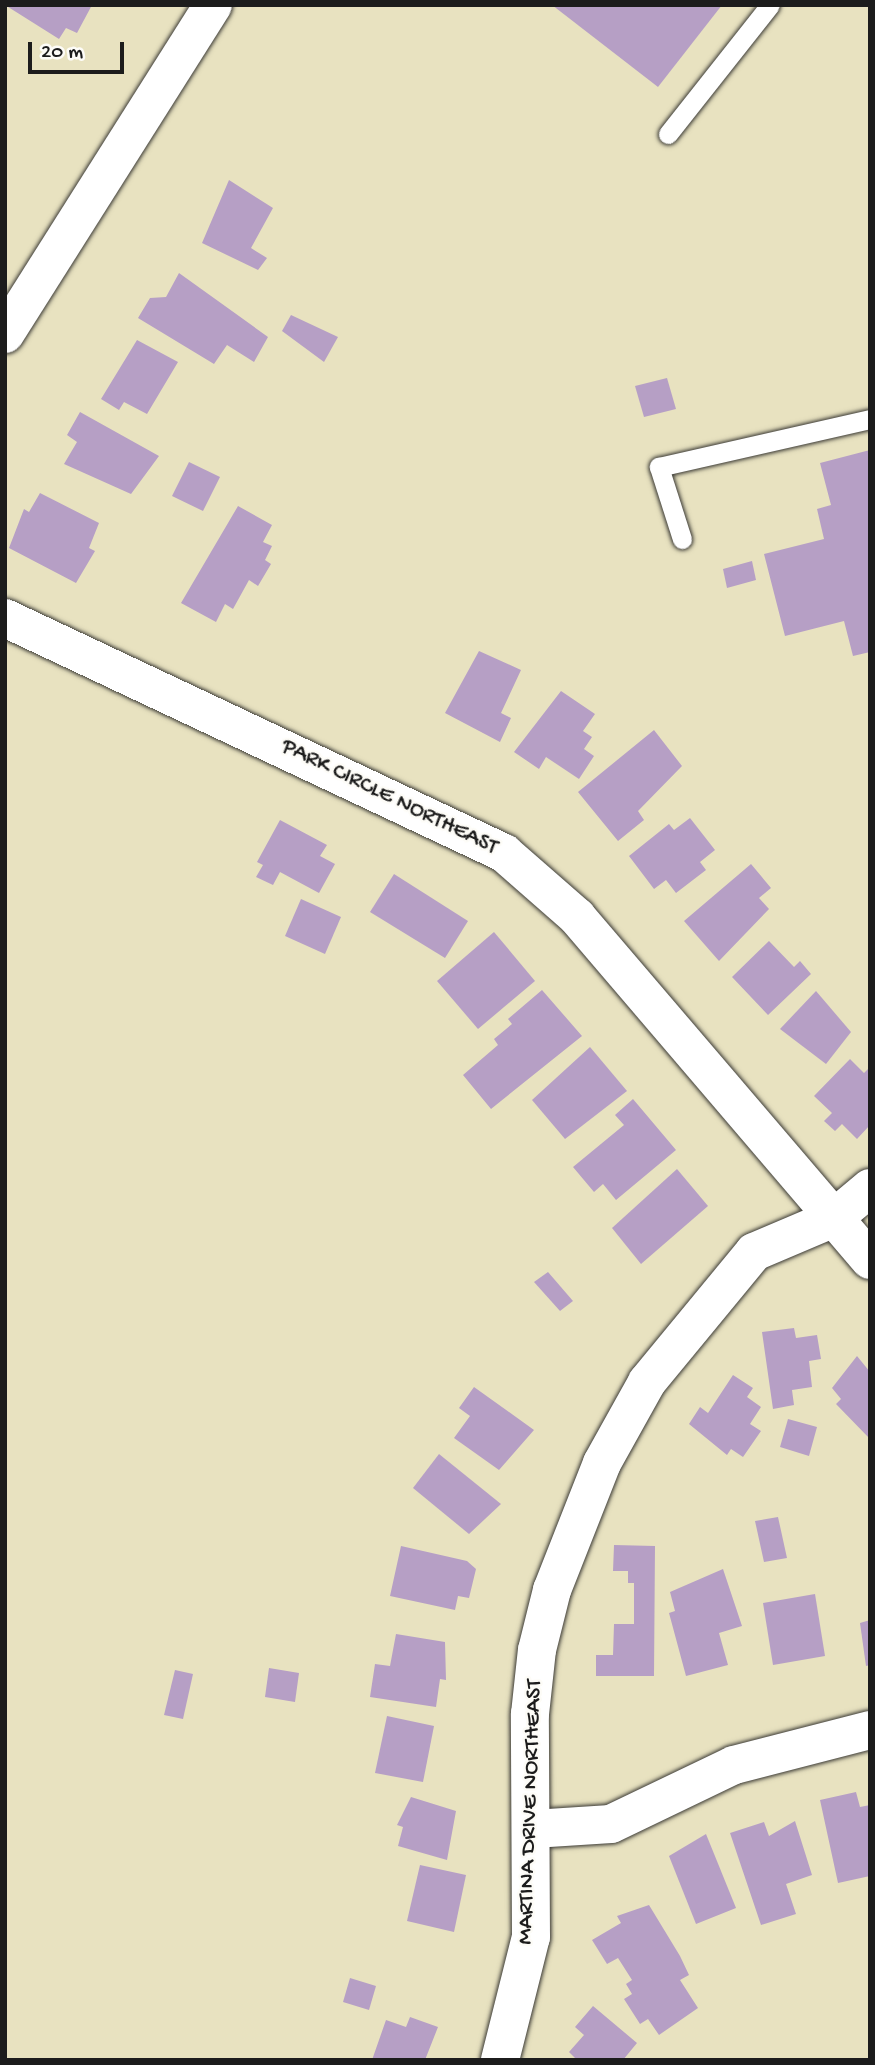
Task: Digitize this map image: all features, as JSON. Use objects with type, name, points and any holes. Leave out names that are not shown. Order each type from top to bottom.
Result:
[{"type":"street","points":[[5,334],[213,5]]},
{"type":"street","name":"PARK CIRCLE NORTHEAST","points":[[5,618],[504,853],[578,917],[870,1260]]},
{"type":"street","name":"MARTINA DRIVE NORTHEAST","points":[[500,2060],[531,1937],[533,1829],[530,1714],[537,1650],[552,1590],[602,1463],[647,1382],[754,1252],[834,1217],[870,1188]]},
{"type":"street","points":[[533,1829],[611,1824],[734,1765],[870,1730]]},
{"type":"lane","points":[[668,134],[770,5]]},
{"type":"lane","points":[[682,539],[659,467],[870,419]]},
{"type":"building","points":[[5,5],[92,5],[77,33],[66,28],[59,39]]},
{"type":"building","points":[[552,5],[722,5],[658,87]]},
{"type":"building","points":[[229,180],[273,208],[251,248],[267,258],[258,270],[202,243]]},
{"type":"building","points":[[179,273],[268,337],[254,362],[227,345],[214,364],[138,318],[150,298],[166,297]]},
{"type":"building","points":[[291,315],[338,337],[324,362],[282,331]]},
{"type":"building","points":[[137,340],[178,362],[147,414],[124,402],[119,410],[101,399]]},
{"type":"building","points":[[667,378],[676,409],[644,417],[635,386]]},
{"type":"building","points":[[80,412],[159,456],[131,494],[64,464],[77,442],[67,435]]},
{"type":"building","points":[[870,450],[870,652],[853,656],[844,621],[785,636],[764,554],[824,539],[817,509],[831,505],[820,463]]},
{"type":"building","points":[[189,462],[220,477],[203,511],[172,496]]},
{"type":"building","points":[[40,493],[99,523],[89,548],[95,551],[76,583],[9,548],[24,509],[29,512]]},
{"type":"building","points":[[238,506],[272,525],[263,542],[272,546],[265,560],[271,564],[258,586],[249,580],[233,609],[225,604],[216,622],[181,603]]},
{"type":"building","points":[[752,561],[756,580],[727,588],[723,569]]},
{"type":"building","points":[[479,651],[521,670],[501,713],[511,718],[500,742],[445,713]]},
{"type":"building","points":[[561,691],[595,714],[583,731],[592,737],[584,749],[594,756],[579,779],[546,757],[539,769],[514,752]]},
{"type":"building","points":[[654,730],[682,766],[638,811],[644,820],[618,841],[578,792]]},
{"type":"building","points":[[690,818],[715,850],[700,862],[706,870],[676,893],[666,880],[654,889],[629,856],[669,824],[674,830]]},
{"type":"building","points":[[280,820],[327,845],[320,856],[335,864],[319,893],[280,872],[273,885],[256,877],[263,865],[257,862]]},
{"type":"building","points":[[751,864],[771,888],[759,898],[769,909],[719,961],[684,921]]},
{"type":"building","points":[[394,874],[468,921],[445,958],[370,912]]},
{"type":"building","points":[[301,899],[341,917],[325,954],[285,936]]},
{"type":"building","points":[[494,932],[535,981],[478,1029],[437,981]]},
{"type":"building","points":[[769,941],[794,967],[800,961],[811,974],[768,1015],[732,977]]},
{"type":"building","points":[[542,990],[582,1036],[491,1109],[463,1075],[498,1045],[494,1039],[512,1024],[508,1019]]},
{"type":"building","points":[[816,991],[851,1032],[826,1064],[780,1029]]},
{"type":"building","points":[[590,1047],[627,1091],[565,1139],[532,1100]]},
{"type":"building","points":[[850,1059],[864,1073],[870,1067],[870,1125],[857,1139],[842,1124],[835,1131],[824,1121],[832,1113],[814,1096]]},
{"type":"building","points":[[633,1099],[676,1150],[616,1200],[603,1184],[594,1192],[573,1167],[624,1125],[615,1115]]},
{"type":"building","points":[[677,1169],[708,1206],[641,1264],[612,1228]]},
{"type":"building","points":[[548,1272],[573,1301],[560,1311],[534,1282]]},
{"type":"building","points":[[794,1328],[796,1338],[817,1335],[821,1359],[809,1361],[812,1387],[792,1390],[794,1405],[773,1409],[762,1332]]},
{"type":"building","points":[[857,1356],[870,1372],[870,1439],[836,1404],[841,1399],[832,1388]]},
{"type":"building","points":[[733,1375],[753,1388],[747,1397],[761,1407],[750,1424],[761,1431],[743,1457],[731,1449],[727,1455],[689,1424],[700,1407],[708,1413]]},
{"type":"building","points":[[474,1387],[534,1430],[499,1470],[454,1438],[470,1416],[459,1408]]},
{"type":"building","points":[[788,1419],[817,1427],[809,1456],[780,1447]]},
{"type":"building","points":[[439,1454],[501,1504],[469,1534],[413,1488]]},
{"type":"building","points":[[778,1517],[787,1558],[764,1562],[755,1521]]},
{"type":"building","points":[[614,1545],[655,1546],[654,1676],[596,1676],[596,1655],[613,1655],[614,1624],[634,1624],[634,1583],[628,1583],[628,1571],[613,1571]]},
{"type":"building","points":[[401,1546],[467,1561],[476,1569],[469,1598],[458,1596],[455,1610],[390,1596]]},
{"type":"building","points":[[723,1569],[742,1626],[719,1633],[728,1665],[686,1676],[669,1613],[675,1611],[670,1592]]},
{"type":"building","points":[[815,1594],[825,1656],[773,1665],[763,1603]]},
{"type":"building","points":[[870,1620],[870,1665],[866,1666],[860,1623]]},
{"type":"building","points":[[396,1634],[445,1642],[446,1680],[440,1679],[436,1707],[370,1697],[375,1664],[390,1666]]},
{"type":"building","points":[[269,1668],[299,1673],[295,1702],[265,1697]]},
{"type":"building","points":[[175,1670],[193,1674],[183,1719],[164,1715]]},
{"type":"building","points":[[387,1716],[434,1726],[423,1782],[375,1773]]},
{"type":"building","points":[[856,1792],[860,1807],[870,1805],[870,1876],[838,1883],[820,1800]]},
{"type":"building","points":[[411,1797],[456,1811],[447,1860],[398,1846],[403,1827],[397,1825]]},
{"type":"building","points":[[795,1821],[812,1875],[786,1884],[796,1914],[761,1925],[730,1833],[764,1822],[769,1836]]},
{"type":"building","points":[[706,1834],[736,1908],[696,1924],[669,1856]]},
{"type":"building","points":[[420,1865],[466,1875],[454,1932],[407,1921]]},
{"type":"building","points":[[649,1905],[680,1956],[689,1975],[680,1980],[698,2008],[659,2035],[648,2019],[640,2024],[624,1999],[632,1994],[626,1984],[632,1980],[618,1958],[607,1964],[592,1940],[621,1923],[617,1916]]},
{"type":"building","points":[[350,1978],[376,1986],[369,2010],[343,2002]]},
{"type":"building","points":[[593,2006],[637,2043],[623,2060],[577,2060],[569,2052],[584,2035],[575,2027]]},
{"type":"building","points":[[410,2017],[438,2027],[425,2060],[372,2060],[386,2020],[406,2027]]}]
